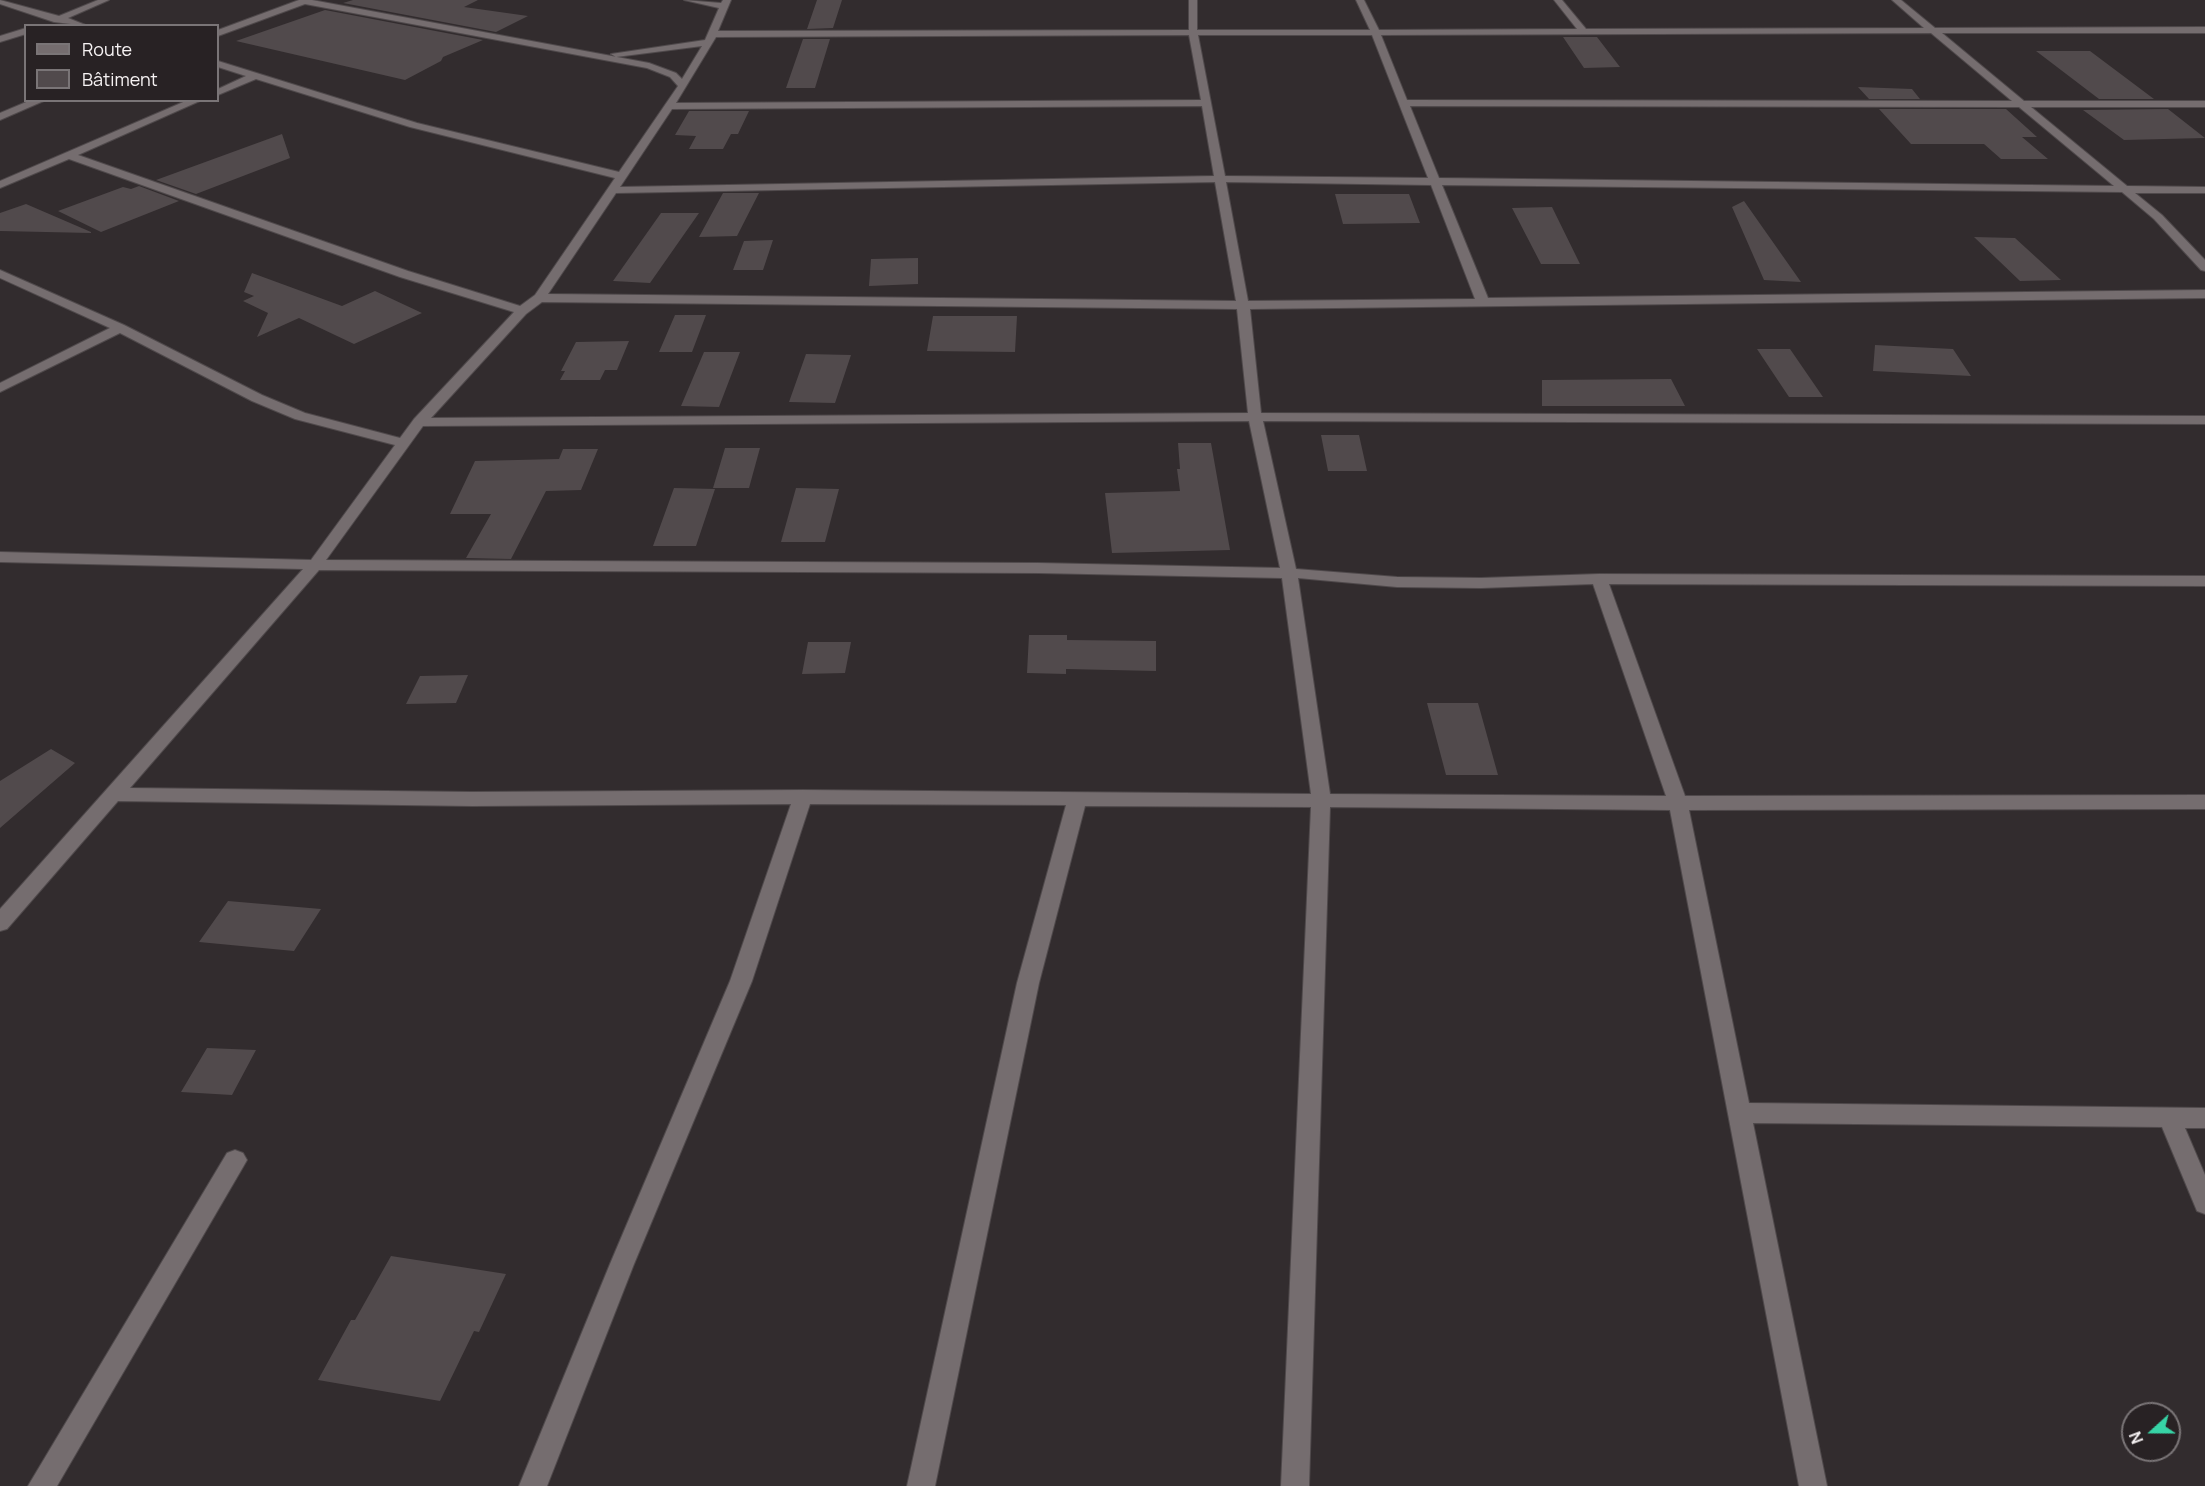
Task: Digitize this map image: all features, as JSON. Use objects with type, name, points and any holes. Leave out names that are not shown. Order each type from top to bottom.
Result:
[{"type":"street","points":[[47,24],[105,0]]},
{"type":"street","points":[[0,923],[116,794],[315,565],[419,422],[522,311],[539,298],[683,86],[711,38],[726,3],[688,0]]},
{"type":"street","points":[[1193,0],[1193,32],[1243,305],[1255,417],[1289,573],[1321,799],[1295,1486]]},
{"type":"street","points":[[1360,0],[1375,31],[1483,303]]},
{"type":"street","points":[[1558,0],[1582,30]]},
{"type":"street","points":[[1896,0],[2158,217],[2205,267]]},
{"type":"street","points":[[0,1],[77,24]]},
{"type":"street","points":[[219,33],[306,1],[649,66],[673,75],[683,86]]},
{"type":"street","points":[[596,56],[711,38],[1375,31],[2205,30]]},
{"type":"street","points":[[0,39],[24,32]]},
{"type":"street","points":[[219,64],[414,125],[621,176]]},
{"type":"street","points":[[219,92],[256,75]]},
{"type":"street","points":[[0,117],[36,102]]},
{"type":"street","points":[[0,185],[192,102]]},
{"type":"street","points":[[669,106],[1206,103]]},
{"type":"street","points":[[1404,103],[2205,104]]},
{"type":"street","points":[[70,156],[394,271],[522,311]]},
{"type":"street","points":[[612,190],[1220,179],[2127,191],[2205,190]]},
{"type":"street","points":[[0,274],[120,328],[257,398],[300,416],[404,443]]},
{"type":"street","points":[[539,298],[1243,305],[2205,294]]},
{"type":"street","points":[[0,388],[120,328]]},
{"type":"street","points":[[419,422],[1255,417],[2205,420]]},
{"type":"street","points":[[1,557],[315,565],[1026,567],[1289,573],[1397,582],[1481,583],[1599,579],[2205,581]]},
{"type":"street","points":[[1599,579],[1678,803],[1814,1486]]},
{"type":"street","points":[[116,794],[472,799],[803,797],[1678,803],[2205,802]]},
{"type":"street","points":[[533,1486],[622,1264],[741,981],[803,797]]},
{"type":"street","points":[[921,1486],[1028,983],[1077,800]]},
{"type":"street","points":[[1738,1113],[2205,1118]]},
{"type":"street","points":[[2169,1118],[2205,1203]]},
{"type":"street","points":[[42,1486],[236,1160]]},
{"type":"building","points":[[353,0],[478,0],[464,7],[528,16],[496,32],[343,3]]},
{"type":"building","points":[[817,0],[842,0],[833,28],[807,29]]},
{"type":"building","points":[[325,10],[483,40],[443,57],[441,61],[405,80],[236,41]]},
{"type":"building","points":[[1563,37],[1597,37],[1620,67],[1584,68]]},
{"type":"building","points":[[803,39],[830,39],[815,88],[786,88]]},
{"type":"building","points":[[2036,51],[2090,51],[2154,99],[2099,99]]},
{"type":"building","points":[[1858,87],[1912,89],[1920,99],[1869,99]]},
{"type":"building","points":[[1879,109],[2006,109],[2037,137],[2022,137],[2048,159],[2001,159],[1984,144],[1911,144]]},
{"type":"building","points":[[2168,109],[2205,138],[2124,140],[2083,110]]},
{"type":"building","points":[[689,111],[749,111],[738,134],[731,134],[723,149],[689,149],[696,136],[675,135]]},
{"type":"building","points":[[282,134],[290,158],[196,194],[156,180]]},
{"type":"building","points":[[139,186],[179,201],[101,232],[58,211],[123,187],[131,189]]},
{"type":"building","points":[[723,193],[759,193],[737,236],[699,237]]},
{"type":"building","points":[[1335,194],[1409,194],[1420,223],[1343,224]]},
{"type":"building","points":[[1744,201],[1801,282],[1764,280],[1732,207]]},
{"type":"building","points":[[26,204],[91,233],[0,231],[0,213]]},
{"type":"building","points":[[1552,207],[1580,264],[1541,264],[1512,208]]},
{"type":"building","points":[[661,213],[699,213],[650,283],[613,281]]},
{"type":"building","points":[[1974,237],[2015,238],[2061,280],[2020,281]]},
{"type":"building","points":[[773,240],[763,270],[733,270],[744,241]]},
{"type":"building","points":[[918,258],[918,284],[869,286],[871,259]]},
{"type":"building","points":[[252,273],[342,306],[375,291],[422,313],[354,344],[299,318],[257,337],[268,313],[243,301],[254,296],[244,292]]},
{"type":"building","points":[[675,315],[706,315],[692,352],[659,352]]},
{"type":"building","points":[[933,316],[1017,316],[1015,352],[927,351]]},
{"type":"building","points":[[629,341],[617,370],[605,370],[600,380],[560,380],[565,371],[561,371],[576,342]]},
{"type":"building","points":[[1875,345],[1953,349],[1971,376],[1873,371]]},
{"type":"building","points":[[1757,349],[1790,349],[1823,397],[1789,397]]},
{"type":"building","points":[[704,352],[740,352],[719,407],[681,406]]},
{"type":"building","points":[[806,354],[851,355],[835,403],[789,402]]},
{"type":"building","points":[[1671,379],[1685,406],[1542,406],[1542,380]]},
{"type":"building","points":[[1321,435],[1359,435],[1367,471],[1328,471]]},
{"type":"building","points":[[1178,443],[1211,443],[1230,550],[1112,553],[1105,493],[1180,491],[1177,469],[1180,469]]},
{"type":"building","points":[[725,448],[760,448],[749,488],[713,488]]},
{"type":"building","points":[[563,449],[598,449],[581,490],[546,491],[511,559],[466,558],[491,514],[450,514],[475,461],[559,459]]},
{"type":"building","points":[[674,488],[715,489],[696,546],[653,546]]},
{"type":"building","points":[[796,488],[839,489],[825,542],[781,542]]},
{"type":"building","points":[[1029,635],[1067,635],[1067,640],[1156,641],[1156,671],[1066,669],[1066,674],[1027,673]]},
{"type":"building","points":[[808,642],[851,642],[845,673],[802,674]]},
{"type":"building","points":[[468,675],[456,703],[406,704],[420,676]]},
{"type":"building","points":[[1427,703],[1478,703],[1498,775],[1446,775]]},
{"type":"building","points":[[51,749],[75,763],[0,828],[0,781]]},
{"type":"building","points":[[228,901],[321,909],[294,951],[199,942]]},
{"type":"building","points":[[207,1048],[256,1050],[232,1095],[181,1092]]},
{"type":"building","points":[[391,1256],[506,1274],[479,1332],[474,1331],[440,1401],[318,1380],[351,1320],[355,1320]]}]
